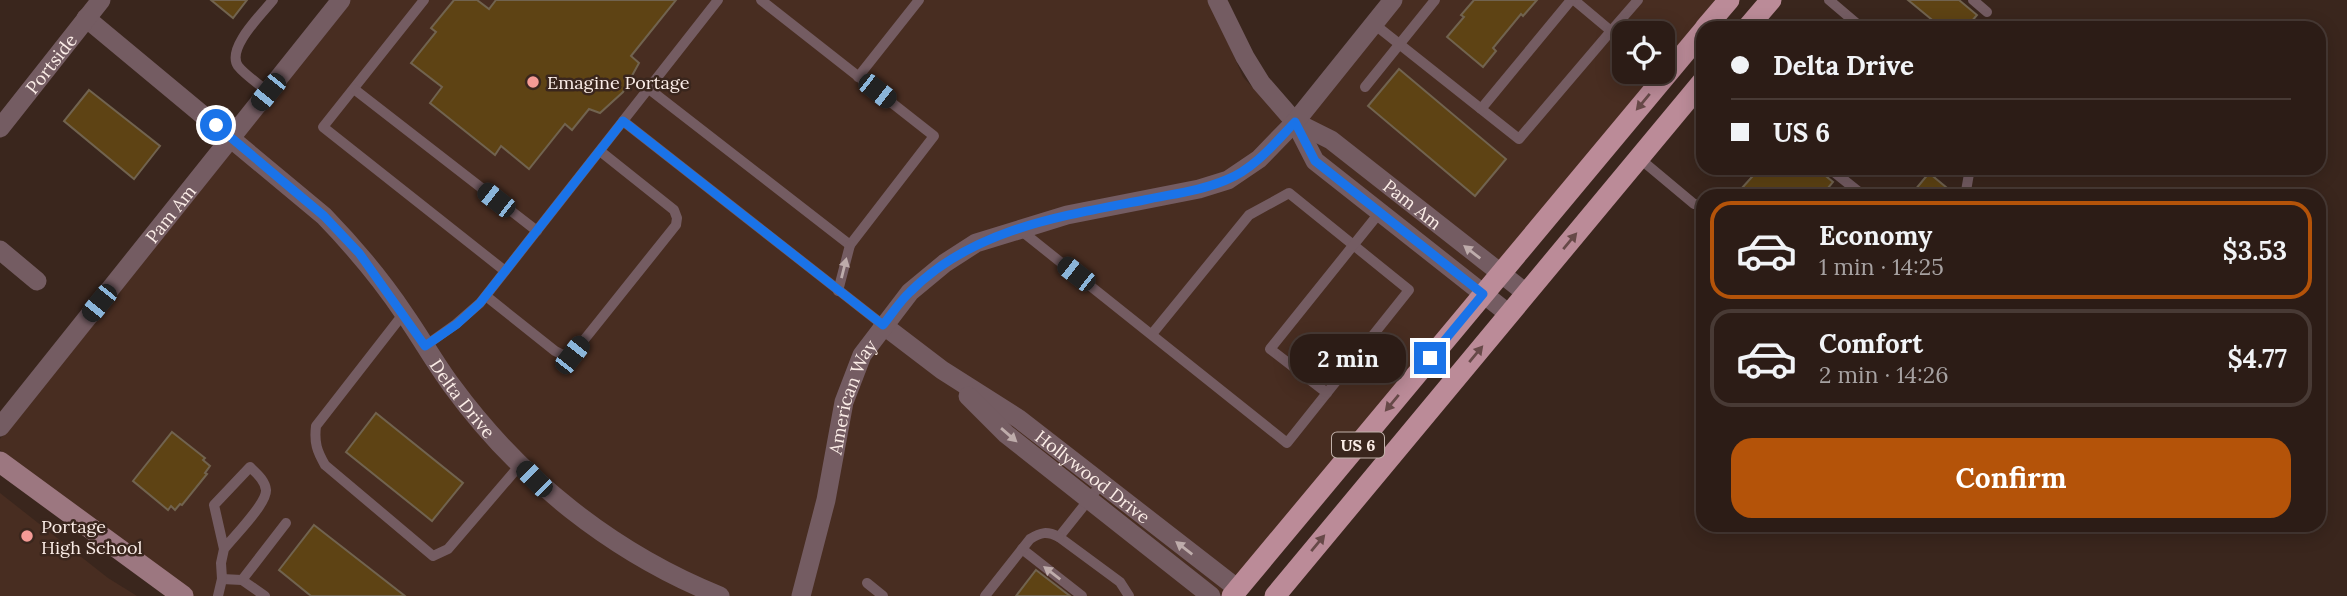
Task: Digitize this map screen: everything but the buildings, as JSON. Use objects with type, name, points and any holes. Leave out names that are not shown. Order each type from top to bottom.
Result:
[{"type":"main road","name":"US 6","points":[[1711,21],[1728,0]]},
{"type":"main road","points":[[1753,21],[1771,0]]},
{"type":"main road","name":"US 6","points":[[1675,61],[1696,38]]},
{"type":"main road","name":"US 6","points":[[1235,593],[1655,84]]},
{"type":"main road","name":"US 6","points":[[1275,596],[1696,89]]},
{"type":"main road","points":[[0,462],[183,596]]},
{"type":"street","name":"Portside","points":[[0,128],[101,0]]},
{"type":"street","name":"Pam Am","points":[[0,427],[341,0]]},
{"type":"street","name":"Pam Am","points":[[1217,0],[1245,57],[1261,83],[1295,122],[1315,161],[1509,314]]},
{"type":"street","name":"American Way","points":[[801,596],[826,500],[844,402],[862,355],[910,292],[944,263],[976,243],[1068,215],[1199,189],[1228,180],[1259,159],[1295,122],[1393,0]]},
{"type":"street","name":"Delta Drive","points":[[86,18],[324,216],[359,253],[404,313],[452,386],[482,424],[549,493],[598,530],[649,563],[720,596]]},
{"type":"street","name":"Pam Am","points":[[1295,122],[1331,140],[1526,293]]},
{"type":"street","points":[[0,250],[37,281]]},
{"type":"street","name":"Hollywood Drive","points":[[883,325],[942,370],[1019,419],[1235,593]]},
{"type":"street","name":"Hollywood Drive","points":[[942,370],[1006,434],[1212,596]]},
{"type":"lane","points":[[268,92],[237,65],[235,57],[236,46],[274,0]]},
{"type":"lane","points":[[424,0],[323,127],[505,271]]},
{"type":"lane","points":[[425,346],[457,324],[486,296],[718,0]]},
{"type":"lane","points":[[761,0],[934,136],[850,245],[838,291]]},
{"type":"lane","points":[[858,76],[919,0]]},
{"type":"lane","points":[[1365,87],[1435,0]]},
{"type":"lane","points":[[1481,109],[1573,0],[1611,31]]},
{"type":"lane","points":[[1374,24],[1518,139],[1637,0]]},
{"type":"lane","points":[[1829,0],[1854,21]]},
{"type":"lane","points":[[1973,0],[1987,12]]},
{"type":"lane","points":[[354,89],[537,231]]},
{"type":"lane","points":[[649,89],[850,245]]},
{"type":"lane","points":[[623,121],[883,325]]},
{"type":"lane","points":[[486,296],[555,351],[572,355],[676,225],[674,209],[600,151]]},
{"type":"lane","points":[[1639,158],[1696,204]]},
{"type":"lane","points":[[1838,175],[1855,189]]},
{"type":"lane","points":[[1018,229],[1287,443],[1409,290],[1289,193],[1249,215],[1152,334]]},
{"type":"lane","points":[[1327,393],[1270,349],[1380,212]]},
{"type":"lane","points":[[404,313],[316,426],[316,450],[325,466],[433,556],[448,549],[520,465]]},
{"type":"lane","points":[[218,596],[224,549],[214,505],[250,467],[262,480],[266,490],[263,501],[224,549]]},
{"type":"lane","points":[[1059,537],[1102,484]]},
{"type":"lane","points":[[242,580],[286,523]]},
{"type":"lane","points":[[985,596],[1030,539],[1039,533],[1050,532],[1120,582],[1129,596]]},
{"type":"lane","points":[[1022,550],[1082,596]]},
{"type":"lane","points":[[222,579],[242,580],[265,596]]},
{"type":"lane","points":[[867,583],[883,596]]},
{"type":"shaded area","points":[[350,0],[1210,0],[1243,77],[1284,121],[1384,0],[1715,0],[1675,49],[1675,21],[1612,21],[1612,84],[1646,84],[1221,596],[188,596],[0,450],[0,439]]},
{"type":"shaded area","name":"Portage High School","points":[[0,493],[108,578],[137,596],[0,596]]},
{"type":"place","name":"Emagine Portage","points":[[533,82]]},
{"type":"place","name":"Portage High School","points":[[27,536]]},
{"type":"route","points":[[216,125],[324,216],[359,253],[425,346],[457,324],[480,303],[623,121],[883,325],[910,292],[944,263],[976,243],[1068,215],[1199,189],[1228,180],[1259,159],[1295,122],[1315,161],[1483,294],[1430,358]]}]
